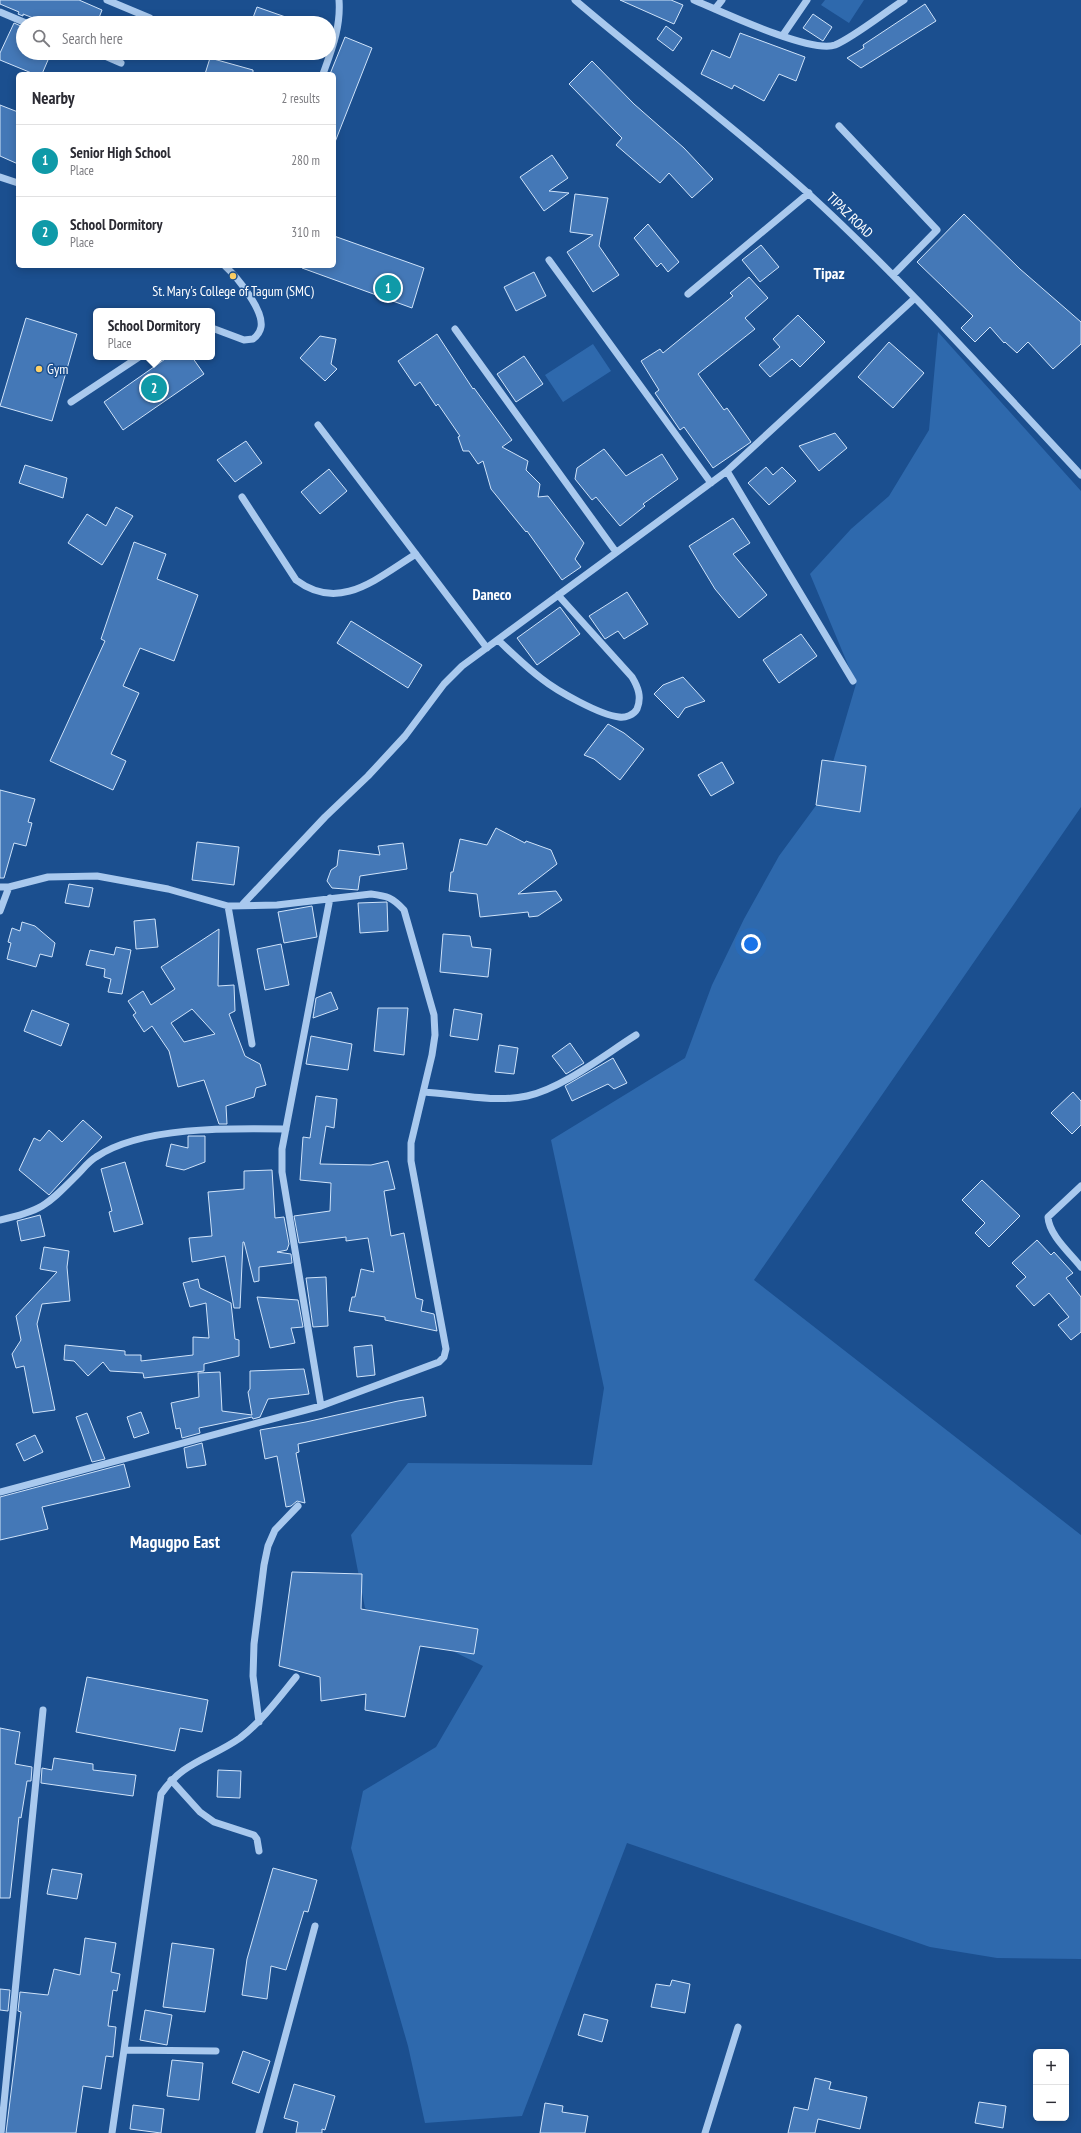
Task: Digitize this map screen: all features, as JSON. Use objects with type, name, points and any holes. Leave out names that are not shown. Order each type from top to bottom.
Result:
[{"type":"street","points":[[107,0],[145,16]]},
{"type":"street","points":[[336,38],[339,22],[339,0]]},
{"type":"street","points":[[694,0],[814,46],[834,45],[904,0]]},
{"type":"street","points":[[715,9],[722,0]]},
{"type":"street","points":[[782,35],[807,0]]},
{"type":"street","name":"TIPAZ ROAD","points":[[579,1],[809,194],[893,275],[1081,475]]},
{"type":"street","points":[[0,12],[16,19]]},
{"type":"street","points":[[114,60],[121,63]]},
{"type":"street","points":[[324,72],[328,60]]},
{"type":"street","points":[[839,126],[937,230],[893,275]]},
{"type":"street","points":[[0,177],[16,182]]},
{"type":"street","points":[[688,294],[809,194]]},
{"type":"street","points":[[550,260],[711,483]]},
{"type":"street","points":[[215,329],[244,340],[253,340],[259,334],[262,325],[258,310],[234,275],[227,268]]},
{"type":"street","points":[[243,904],[325,817],[368,776],[405,736],[444,684],[462,666],[727,471],[915,298]]},
{"type":"street","points":[[455,329],[616,552]]},
{"type":"street","points":[[71,402],[134,360]]},
{"type":"street","points":[[318,425],[487,648]]},
{"type":"street","points":[[727,471],[853,681]]},
{"type":"street","points":[[242,496],[296,580],[309,590],[326,594],[343,594],[360,588],[416,554]]},
{"type":"street","points":[[498,640],[542,679],[569,696],[604,713],[620,718],[630,715],[636,710],[640,700],[638,687],[632,677],[558,595]]},
{"type":"street","points":[[0,887],[9,887],[48,877],[97,876],[168,889],[228,906],[243,904],[277,905],[371,894],[385,896],[394,900],[404,910],[434,1015],[435,1036],[424,1092],[411,1142],[411,1161],[446,1349],[444,1357],[439,1362],[321,1406],[0,1492]]},
{"type":"street","points":[[0,911],[9,887]]},
{"type":"street","points":[[321,1406],[282,1172],[282,1149],[330,898]]},
{"type":"street","points":[[228,906],[252,1044]]},
{"type":"street","points":[[424,1092],[502,1098],[527,1096],[554,1087],[636,1035]]},
{"type":"street","points":[[0,1220],[23,1215],[48,1204],[95,1157],[122,1144],[140,1138],[224,1128],[286,1129]]},
{"type":"street","points":[[1081,1186],[1048,1217],[1049,1225],[1053,1232],[1081,1267]]},
{"type":"street","points":[[259,1722],[254,1668],[264,1565],[268,1546],[275,1530],[298,1506]]},
{"type":"street","points":[[112,2133],[161,1794],[171,1780],[186,1768],[240,1738],[259,1722],[296,1677]]},
{"type":"street","points":[[1,2133],[43,1710]]},
{"type":"street","points":[[171,1780],[200,1812],[214,1822],[254,1835],[257,1839],[258,1851]]},
{"type":"street","points":[[259,2133],[315,1926]]},
{"type":"street","points":[[705,2133],[738,2027]]},
{"type":"street","points":[[124,2050],[216,2051]]},
{"type":"shaded area","points":[[825,0],[864,0],[849,23],[821,5]]},
{"type":"shaded area","points":[[938,332],[1081,491],[1081,807],[754,1280],[1081,1535],[1081,1959],[997,1958],[930,1947],[627,1843],[522,2116],[425,2123],[408,2046],[351,1848],[363,1791],[436,1747],[483,1666],[365,1608],[351,1535],[408,1463],[592,1465],[604,1388],[551,1140],[685,1058],[712,985],[744,919],[779,856],[823,796],[856,684],[810,574],[851,529],[889,496],[929,430]]},
{"type":"shaded area","points":[[593,344],[611,371],[563,402],[545,375]]},
{"type":"building","points":[[0,0],[79,0],[102,10],[100,16],[28,16],[23,14],[23,16],[18,14],[19,12],[0,4]]},
{"type":"building","points":[[620,0],[671,0],[683,5],[674,24]]},
{"type":"building","points":[[925,4],[936,21],[861,68],[847,58],[864,48],[863,45]]},
{"type":"building","points":[[257,7],[283,16],[254,16]]},
{"type":"building","points":[[813,14],[832,27],[823,41],[803,28]]},
{"type":"building","points":[[14,23],[16,24],[16,60],[48,60],[43,72],[29,72],[0,60],[0,53]]},
{"type":"building","points":[[666,26],[682,38],[673,51],[657,39]]},
{"type":"building","points":[[740,33],[805,57],[796,81],[779,74],[764,101],[734,85],[732,89],[701,74],[712,50],[730,58]]},
{"type":"building","points":[[345,37],[372,48],[336,139],[336,72],[331,72]]},
{"type":"building","points":[[209,60],[217,60],[253,70],[253,72],[206,72]]},
{"type":"building","points":[[592,61],[634,104],[684,148],[713,179],[692,198],[669,173],[660,183],[616,145],[622,138],[569,84]]},
{"type":"building","points":[[0,105],[16,111],[16,163],[0,156]]},
{"type":"building","points":[[552,155],[568,178],[549,191],[569,193],[544,211],[520,177]]},
{"type":"building","points":[[575,194],[608,198],[599,246],[619,275],[593,292],[567,252],[593,235],[570,232]]},
{"type":"building","points":[[964,214],[1020,269],[1081,322],[1081,344],[1053,369],[1028,342],[1017,353],[1005,342],[1004,343],[990,327],[975,342],[961,328],[973,316],[917,262]]},
{"type":"building","points":[[648,224],[679,262],[668,272],[661,263],[657,267],[634,238]]},
{"type":"building","points":[[336,237],[424,268],[412,308],[302,268],[336,268]]},
{"type":"building","points":[[761,245],[779,267],[760,282],[742,260]]},
{"type":"building","points":[[534,272],[546,296],[516,311],[504,287]]},
{"type":"building","points":[[749,277],[768,298],[745,318],[755,329],[698,374],[724,410],[727,408],[751,442],[713,468],[684,427],[680,430],[655,393],[659,390],[641,361],[660,349],[663,353],[733,296],[730,293]]},
{"type":"building","points":[[798,315],[825,342],[800,367],[792,359],[770,377],[759,365],[780,347],[773,339]]},
{"type":"building","name":"Gym","points":[[26,318],[77,334],[52,421],[0,406]]},
{"type":"building","points":[[437,334],[473,389],[474,388],[512,440],[502,447],[528,461],[526,470],[540,484],[538,497],[548,496],[584,543],[575,559],[581,567],[562,580],[527,531],[526,532],[491,489],[483,461],[478,464],[469,451],[463,451],[458,437],[460,436],[438,404],[436,406],[420,382],[415,386],[398,361]]},
{"type":"building","points":[[320,336],[336,339],[331,364],[337,369],[325,381],[300,358]]},
{"type":"building","points":[[889,342],[924,373],[893,408],[858,377]]},
{"type":"building","points":[[524,356],[543,384],[516,402],[497,374]]},
{"type":"building","points":[[164,360],[194,360],[204,374],[123,430],[104,402]]},
{"type":"building","points":[[835,433],[847,448],[819,471],[799,446]]},
{"type":"building","points":[[246,441],[262,463],[235,482],[217,460]]},
{"type":"building","points":[[604,449],[626,476],[662,454],[678,479],[643,504],[645,506],[620,526],[596,497],[592,500],[575,479],[577,468]]},
{"type":"building","points":[[25,465],[67,478],[63,498],[19,483]]},
{"type":"building","points":[[766,467],[773,475],[782,467],[796,481],[769,505],[748,483]]},
{"type":"building","points":[[329,469],[347,491],[320,514],[301,492]]},
{"type":"building","points":[[116,507],[133,516],[102,565],[68,543],[87,514],[106,526]]},
{"type":"building","points":[[733,518],[750,543],[733,554],[767,595],[739,618],[715,589],[689,546]]},
{"type":"building","points":[[134,542],[166,554],[157,579],[198,595],[174,661],[140,648],[123,686],[139,693],[111,754],[126,761],[113,790],[50,761],[105,641],[101,639]]},
{"type":"building","points":[[627,592],[648,624],[624,639],[618,631],[605,639],[589,616]]},
{"type":"building","points":[[560,607],[580,634],[537,665],[517,638]]},
{"type":"building","points":[[351,621],[422,665],[408,688],[337,643]]},
{"type":"building","points":[[801,634],[817,656],[779,683],[763,660]]},
{"type":"building","points":[[683,677],[705,701],[685,708],[678,718],[654,694],[663,685]]},
{"type":"building","points":[[608,724],[624,733],[644,749],[620,780],[594,759],[584,755]]},
{"type":"building","points":[[822,760],[866,766],[860,812],[816,805]]},
{"type":"building","points":[[722,762],[734,783],[711,796],[698,775]]},
{"type":"building","points":[[0,790],[35,799],[28,822],[32,823],[26,846],[14,843],[4,878],[0,878]]},
{"type":"building","points":[[496,828],[525,843],[526,841],[551,850],[557,864],[518,894],[556,891],[562,900],[538,916],[529,917],[528,912],[480,917],[477,894],[449,891],[451,872],[453,872],[460,839],[487,845]]},
{"type":"building","points":[[197,842],[239,847],[234,885],[192,880]]},
{"type":"building","points":[[403,843],[407,869],[360,876],[358,890],[332,888],[327,881],[331,870],[337,866],[339,850],[380,855],[378,846]]},
{"type":"building","points":[[69,884],[93,888],[89,907],[65,903]]},
{"type":"building","points":[[387,902],[388,931],[360,933],[358,903]]},
{"type":"building","points":[[312,906],[317,937],[284,943],[278,912]]},
{"type":"building","points":[[155,919],[158,947],[136,949],[134,921]]},
{"type":"building","points":[[22,922],[35,926],[55,943],[52,957],[40,954],[36,967],[7,959],[11,943],[8,942],[12,928],[20,931]]},
{"type":"building","points":[[219,929],[218,986],[234,985],[235,1011],[229,1014],[245,1056],[260,1064],[266,1085],[256,1088],[254,1097],[226,1106],[227,1124],[219,1124],[204,1080],[178,1087],[169,1051],[152,1026],[144,1032],[133,1015],[136,1013],[128,1001],[143,991],[151,1005],[175,989],[161,967]],"holes":[[[192,1009],[215,1034],[184,1042],[171,1023]]]},
{"type":"building","points":[[443,934],[470,936],[472,947],[491,949],[488,977],[440,972]]},
{"type":"building","points":[[281,944],[289,985],[265,990],[257,949]]},
{"type":"building","points":[[116,947],[131,950],[122,994],[108,992],[111,979],[104,977],[105,969],[86,965],[90,950],[114,955]]},
{"type":"building","points":[[331,992],[338,1009],[313,1018],[316,998]]},
{"type":"building","points":[[378,1008],[408,1008],[404,1055],[374,1051]]},
{"type":"building","points":[[454,1009],[482,1014],[478,1040],[450,1036]]},
{"type":"building","points":[[32,1010],[69,1024],[61,1046],[24,1031]]},
{"type":"building","points":[[311,1036],[352,1044],[348,1070],[306,1064]]},
{"type":"building","points":[[570,1043],[584,1063],[566,1074],[552,1056]]},
{"type":"building","points":[[499,1045],[518,1048],[514,1074],[495,1072]]},
{"type":"building","points":[[613,1058],[627,1083],[614,1089],[608,1084],[572,1101],[565,1086]]},
{"type":"building","points":[[1073,1092],[1081,1101],[1081,1125],[1072,1134],[1051,1113]]},
{"type":"building","points":[[316,1096],[337,1099],[334,1128],[326,1126],[320,1164],[371,1165],[388,1161],[395,1189],[384,1191],[391,1236],[404,1233],[416,1298],[423,1300],[421,1311],[434,1314],[437,1331],[385,1320],[385,1317],[349,1311],[352,1297],[355,1297],[361,1269],[374,1272],[368,1238],[346,1241],[346,1237],[299,1243],[294,1216],[330,1211],[331,1183],[300,1180],[303,1137],[310,1138]]},
{"type":"building","points":[[83,1120],[102,1137],[49,1195],[19,1170],[34,1138],[40,1141],[49,1130],[62,1142]]},
{"type":"building","points":[[188,1136],[205,1136],[205,1162],[184,1170],[166,1166],[171,1144],[188,1148]]},
{"type":"building","points":[[125,1162],[143,1224],[114,1232],[109,1212],[112,1211],[101,1169]]},
{"type":"building","points":[[272,1170],[275,1218],[284,1217],[289,1244],[287,1250],[277,1252],[291,1254],[292,1263],[259,1267],[259,1281],[254,1282],[243,1242],[240,1308],[234,1308],[225,1256],[192,1262],[189,1238],[212,1236],[208,1192],[244,1189],[244,1171]]},
{"type":"building","points":[[982,1180],[1020,1216],[989,1247],[975,1233],[985,1223],[962,1200]]},
{"type":"building","points":[[40,1215],[45,1236],[21,1241],[17,1221]]},
{"type":"building","points":[[1037,1240],[1051,1255],[1054,1252],[1073,1273],[1066,1278],[1081,1297],[1081,1332],[1071,1340],[1058,1325],[1069,1317],[1049,1293],[1034,1306],[1016,1286],[1026,1277],[1012,1263]]},
{"type":"building","points":[[44,1247],[69,1251],[67,1267],[70,1301],[42,1304],[37,1324],[55,1410],[33,1413],[24,1366],[16,1368],[12,1354],[21,1340],[16,1316],[57,1272],[40,1269]]},
{"type":"building","points":[[326,1277],[328,1326],[313,1327],[306,1278]]},
{"type":"building","points":[[198,1279],[200,1288],[231,1303],[235,1339],[239,1340],[239,1356],[204,1364],[204,1371],[144,1378],[143,1373],[110,1371],[103,1362],[88,1376],[74,1361],[64,1360],[65,1345],[125,1351],[125,1355],[141,1355],[141,1361],[193,1355],[193,1337],[209,1338],[206,1303],[190,1307],[183,1283]]},
{"type":"building","points":[[257,1297],[298,1300],[303,1327],[291,1328],[295,1343],[270,1348]]},
{"type":"building","points":[[372,1345],[375,1375],[357,1377],[354,1347]]},
{"type":"building","points":[[304,1369],[309,1394],[268,1399],[260,1417],[253,1419],[252,1417],[199,1428],[200,1433],[182,1438],[180,1428],[176,1429],[171,1403],[199,1397],[198,1373],[220,1372],[222,1411],[252,1415],[248,1392],[250,1389],[250,1371]]},
{"type":"building","points":[[423,1397],[426,1416],[298,1444],[299,1452],[296,1453],[305,1503],[297,1501],[291,1506],[286,1507],[277,1456],[265,1459],[260,1430],[306,1422],[398,1401]]},
{"type":"building","points":[[141,1412],[149,1433],[134,1438],[127,1417]]},
{"type":"building","points":[[87,1413],[105,1459],[92,1462],[76,1417]]},
{"type":"building","points":[[35,1435],[43,1452],[24,1461],[16,1444]]},
{"type":"building","points":[[202,1443],[206,1465],[187,1468],[184,1448]]},
{"type":"building","points":[[124,1464],[130,1487],[42,1507],[48,1529],[0,1540],[0,1497]]},
{"type":"building","points":[[292,1572],[362,1574],[361,1609],[478,1629],[474,1654],[420,1646],[405,1717],[365,1710],[366,1694],[321,1701],[320,1677],[279,1666]]},
{"type":"building","points":[[87,1677],[208,1700],[202,1732],[180,1728],[175,1751],[76,1732]]},
{"type":"building","points":[[0,1728],[20,1732],[15,1764],[32,1767],[31,1781],[27,1781],[21,1818],[19,1817],[10,1898],[0,1898]]},
{"type":"building","points":[[54,1758],[93,1764],[93,1770],[136,1775],[133,1796],[41,1783],[42,1768],[52,1770]]},
{"type":"building","points":[[218,1770],[241,1771],[240,1798],[217,1797]]},
{"type":"building","points":[[273,1868],[317,1880],[308,1912],[304,1911],[286,1970],[271,1966],[267,1999],[242,1995],[247,1959]]},
{"type":"building","points":[[52,1869],[82,1874],[77,1899],[47,1894]]},
{"type":"building","points":[[85,1938],[116,1943],[111,1972],[120,1974],[117,1991],[113,1990],[108,2026],[116,2027],[113,2057],[106,2056],[101,2089],[83,2086],[76,2133],[6,2133],[21,2012],[18,2011],[20,1992],[48,1995],[54,1969],[80,1975]]},
{"type":"building","points":[[172,1943],[214,1949],[205,2012],[163,2007]]},
{"type":"building","points":[[672,1980],[690,1984],[685,2013],[651,2007],[656,1984],[670,1986]]},
{"type":"building","points":[[0,1989],[10,1990],[8,2011],[0,2010]]},
{"type":"building","points":[[145,2010],[172,2015],[167,2045],[140,2040]]},
{"type":"building","points":[[584,2014],[608,2020],[602,2042],[578,2035]]},
{"type":"building","points":[[243,2051],[270,2061],[259,2093],[232,2083]]},
{"type":"building","points":[[172,2060],[203,2063],[199,2100],[167,2096]]},
{"type":"building","points":[[815,2078],[831,2082],[829,2089],[867,2097],[860,2129],[818,2119],[815,2133],[788,2133],[794,2107],[808,2110]]},
{"type":"building","points":[[294,2084],[335,2096],[325,2130],[322,2129],[322,2133],[296,2133],[298,2122],[284,2118]]},
{"type":"building","points":[[979,2102],[1006,2106],[1003,2128],[975,2123]]},
{"type":"building","points":[[545,2103],[563,2106],[562,2112],[588,2116],[585,2133],[540,2133]]},
{"type":"building","points":[[133,2105],[164,2109],[161,2133],[130,2129]]},
{"type":"place","name":"St. Mary's College of Tagum (SMC)","points":[[233,276]]},
{"type":"place","name":"Senior High School","points":[[388,288]]},
{"type":"place","name":"Gym","points":[[39,369]]},
{"type":"place","name":"School Dormitory","points":[[154,388]]},
{"type":"district","name":"Tipaz","points":[[829,273]]},
{"type":"district","name":"Daneco","points":[[492,595]]},
{"type":"district","name":"Magugpo East","points":[[175,1542]]}]
